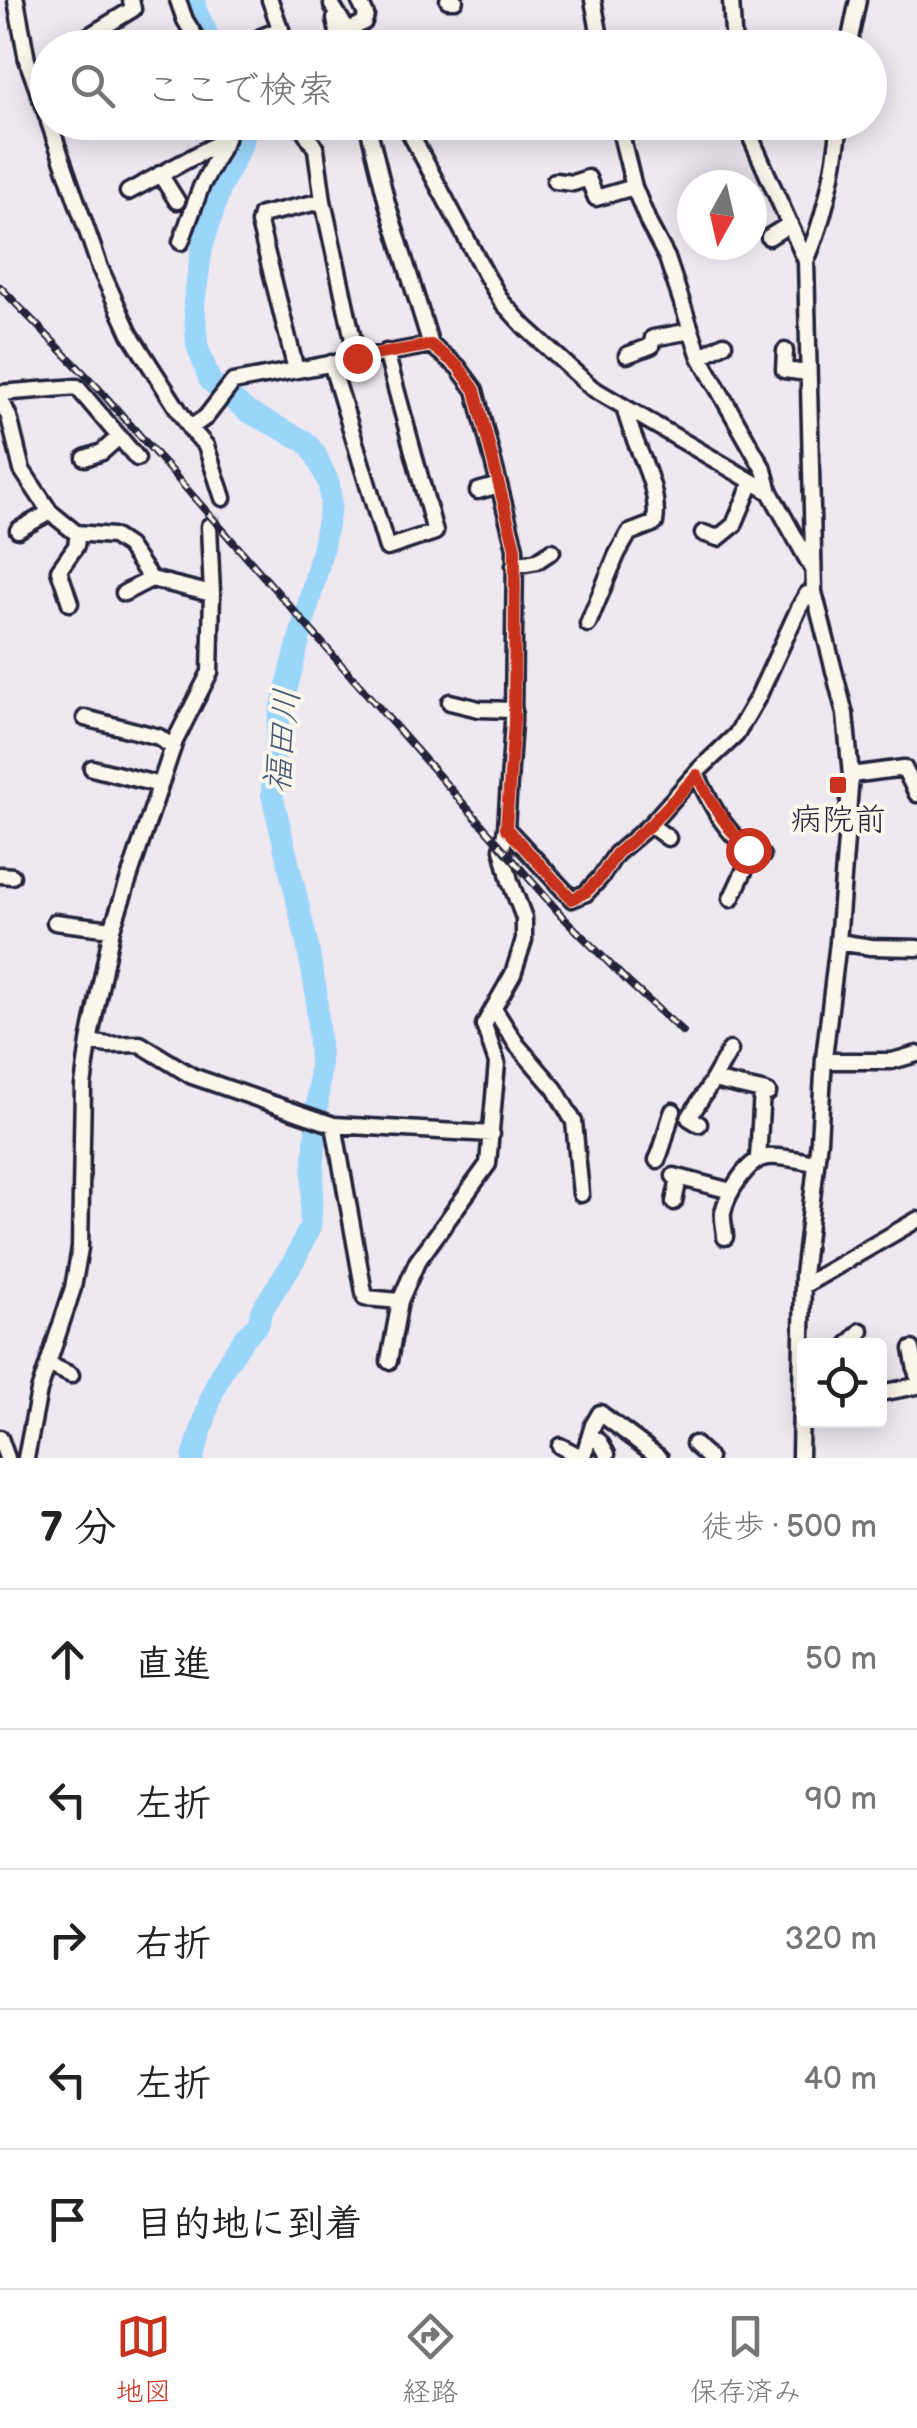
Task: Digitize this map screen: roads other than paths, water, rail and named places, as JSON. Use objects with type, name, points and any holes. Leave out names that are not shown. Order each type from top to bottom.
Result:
[{"type":"street","points":[[16,0],[30,66]]},
{"type":"street","points":[[92,30],[102,21],[133,10],[131,0]]},
{"type":"street","points":[[178,0],[191,30]]},
{"type":"street","points":[[270,0],[281,28],[277,30]]},
{"type":"street","points":[[593,0],[599,30]]},
{"type":"street","points":[[732,0],[733,30]]},
{"type":"street","points":[[852,30],[858,0]]},
{"type":"street","points":[[350,30],[364,22],[364,1]]},
{"type":"street","points":[[331,3],[347,30]]},
{"type":"street","points":[[331,3],[337,30]]},
{"type":"street","points":[[55,140],[100,268],[130,334],[190,428],[206,446],[223,498]]},
{"type":"street","points":[[128,192],[222,140]]},
{"type":"street","points":[[181,242],[201,187],[225,140]]},
{"type":"street","points":[[310,140],[316,149],[323,201],[357,358]]},
{"type":"street","points":[[372,140],[431,345],[458,366],[475,390],[515,548],[514,710],[502,849],[524,918],[524,940],[513,974],[484,1025],[497,1062],[488,1164],[417,1262],[400,1300],[389,1361]]},
{"type":"street","points":[[414,140],[502,302],[525,326],[592,388],[770,492]]},
{"type":"street","points":[[622,140],[634,187],[666,258],[700,356],[764,470],[770,492],[812,569]]},
{"type":"street","points":[[752,140],[806,261],[814,592],[845,714],[851,775],[803,1286],[803,1338]]},
{"type":"street","points":[[806,261],[829,187],[838,140]]},
{"type":"street","points":[[160,174],[176,201]]},
{"type":"street","points":[[555,181],[573,183],[588,178],[596,198],[634,187]]},
{"type":"street","points":[[296,370],[262,241],[260,215],[323,201]]},
{"type":"street","points":[[769,237],[790,224]]},
{"type":"street","points":[[627,355],[651,346],[654,338],[691,331]]},
{"type":"street","points":[[700,356],[724,344]]},
{"type":"street","points":[[190,428],[206,417],[232,382],[431,345]]},
{"type":"street","points":[[785,351],[784,370],[808,373]]},
{"type":"street","points":[[331,363],[388,548],[435,532],[386,352]]},
{"type":"street","points":[[137,458],[76,387],[0,395],[22,470],[50,512],[78,534],[113,536],[128,546],[151,579]]},
{"type":"street","points":[[588,624],[629,533],[655,523],[658,505],[625,409]]},
{"type":"street","points":[[84,458],[102,452],[119,437]]},
{"type":"street","points":[[714,553],[707,534],[718,538],[734,525],[752,482]]},
{"type":"street","points":[[478,491],[499,485]]},
{"type":"street","points":[[18,530],[50,512]]},
{"type":"street","points":[[26,1458],[39,1391],[73,1288],[80,1248],[83,1086],[112,929],[173,748],[210,672],[209,526]]},
{"type":"street","points":[[70,603],[59,570],[76,546],[78,534]]},
{"type":"street","points":[[514,565],[537,561],[552,551]]},
{"type":"street","points":[[124,593],[151,579],[212,594]]},
{"type":"street","points":[[506,828],[572,899],[586,892],[616,854],[650,825],[736,735],[799,608],[807,594],[814,592]]},
{"type":"street","points":[[450,702],[479,709],[514,710]]},
{"type":"street","points":[[85,718],[158,737],[173,748]]},
{"type":"street","points":[[92,768],[160,785]]},
{"type":"street","points":[[851,775],[904,768],[917,794]]},
{"type":"street","points":[[697,775],[732,834],[758,854],[731,900]]},
{"type":"street","points":[[732,834],[740,820]]},
{"type":"street","points":[[650,825],[668,838]]},
{"type":"street","points":[[55,922],[112,929]]},
{"type":"street","points":[[838,942],[871,948],[917,948]]},
{"type":"street","points":[[494,1009],[517,1045],[556,1089],[574,1122],[581,1194]]},
{"type":"street","points":[[89,1042],[140,1044],[192,1076],[334,1125],[492,1134]]},
{"type":"street","points":[[658,1160],[666,1142],[671,1110],[694,1120],[730,1050]]},
{"type":"street","points":[[824,1061],[892,1061],[917,1054]]},
{"type":"street","points":[[713,1080],[766,1092],[758,1159]]},
{"type":"street","points":[[334,1125],[365,1298],[400,1300]]},
{"type":"street","points":[[725,1238],[723,1214],[732,1191],[758,1159],[770,1156],[816,1163]]},
{"type":"street","points":[[674,1202],[677,1177],[732,1191]]},
{"type":"street","points":[[803,1286],[917,1220]]},
{"type":"street","points":[[854,1338],[861,1331]]},
{"type":"street","points":[[912,1349],[917,1375]]},
{"type":"street","points":[[48,1364],[71,1375]]},
{"type":"street","points":[[887,1392],[917,1386]]},
{"type":"street","points":[[560,1446],[582,1458],[600,1413],[660,1458]]},
{"type":"street","points":[[800,1458],[802,1428]]},
{"type":"street","points":[[590,1434],[607,1454]]},
{"type":"street","points":[[0,1438],[7,1458]]},
{"type":"street","points":[[694,1444],[709,1458]]},
{"type":"waterway","name":"福田川","points":[[194,0],[205,30]]},
{"type":"waterway","name":"福田川","points":[[193,1458],[222,1371],[259,1323],[261,1311],[295,1259],[310,1227],[320,1062],[316,991],[272,794],[279,718],[322,551],[331,504],[329,484],[305,441],[248,412],[210,381],[197,345],[194,303],[202,248],[221,186],[243,140]]},
{"type":"tunnel","points":[[209,526],[223,498]]},
{"type":"railway","points":[[0,287],[97,387],[563,917],[683,1032]]},
{"type":"place","name":"病院前","points":[[838,785]]}]
